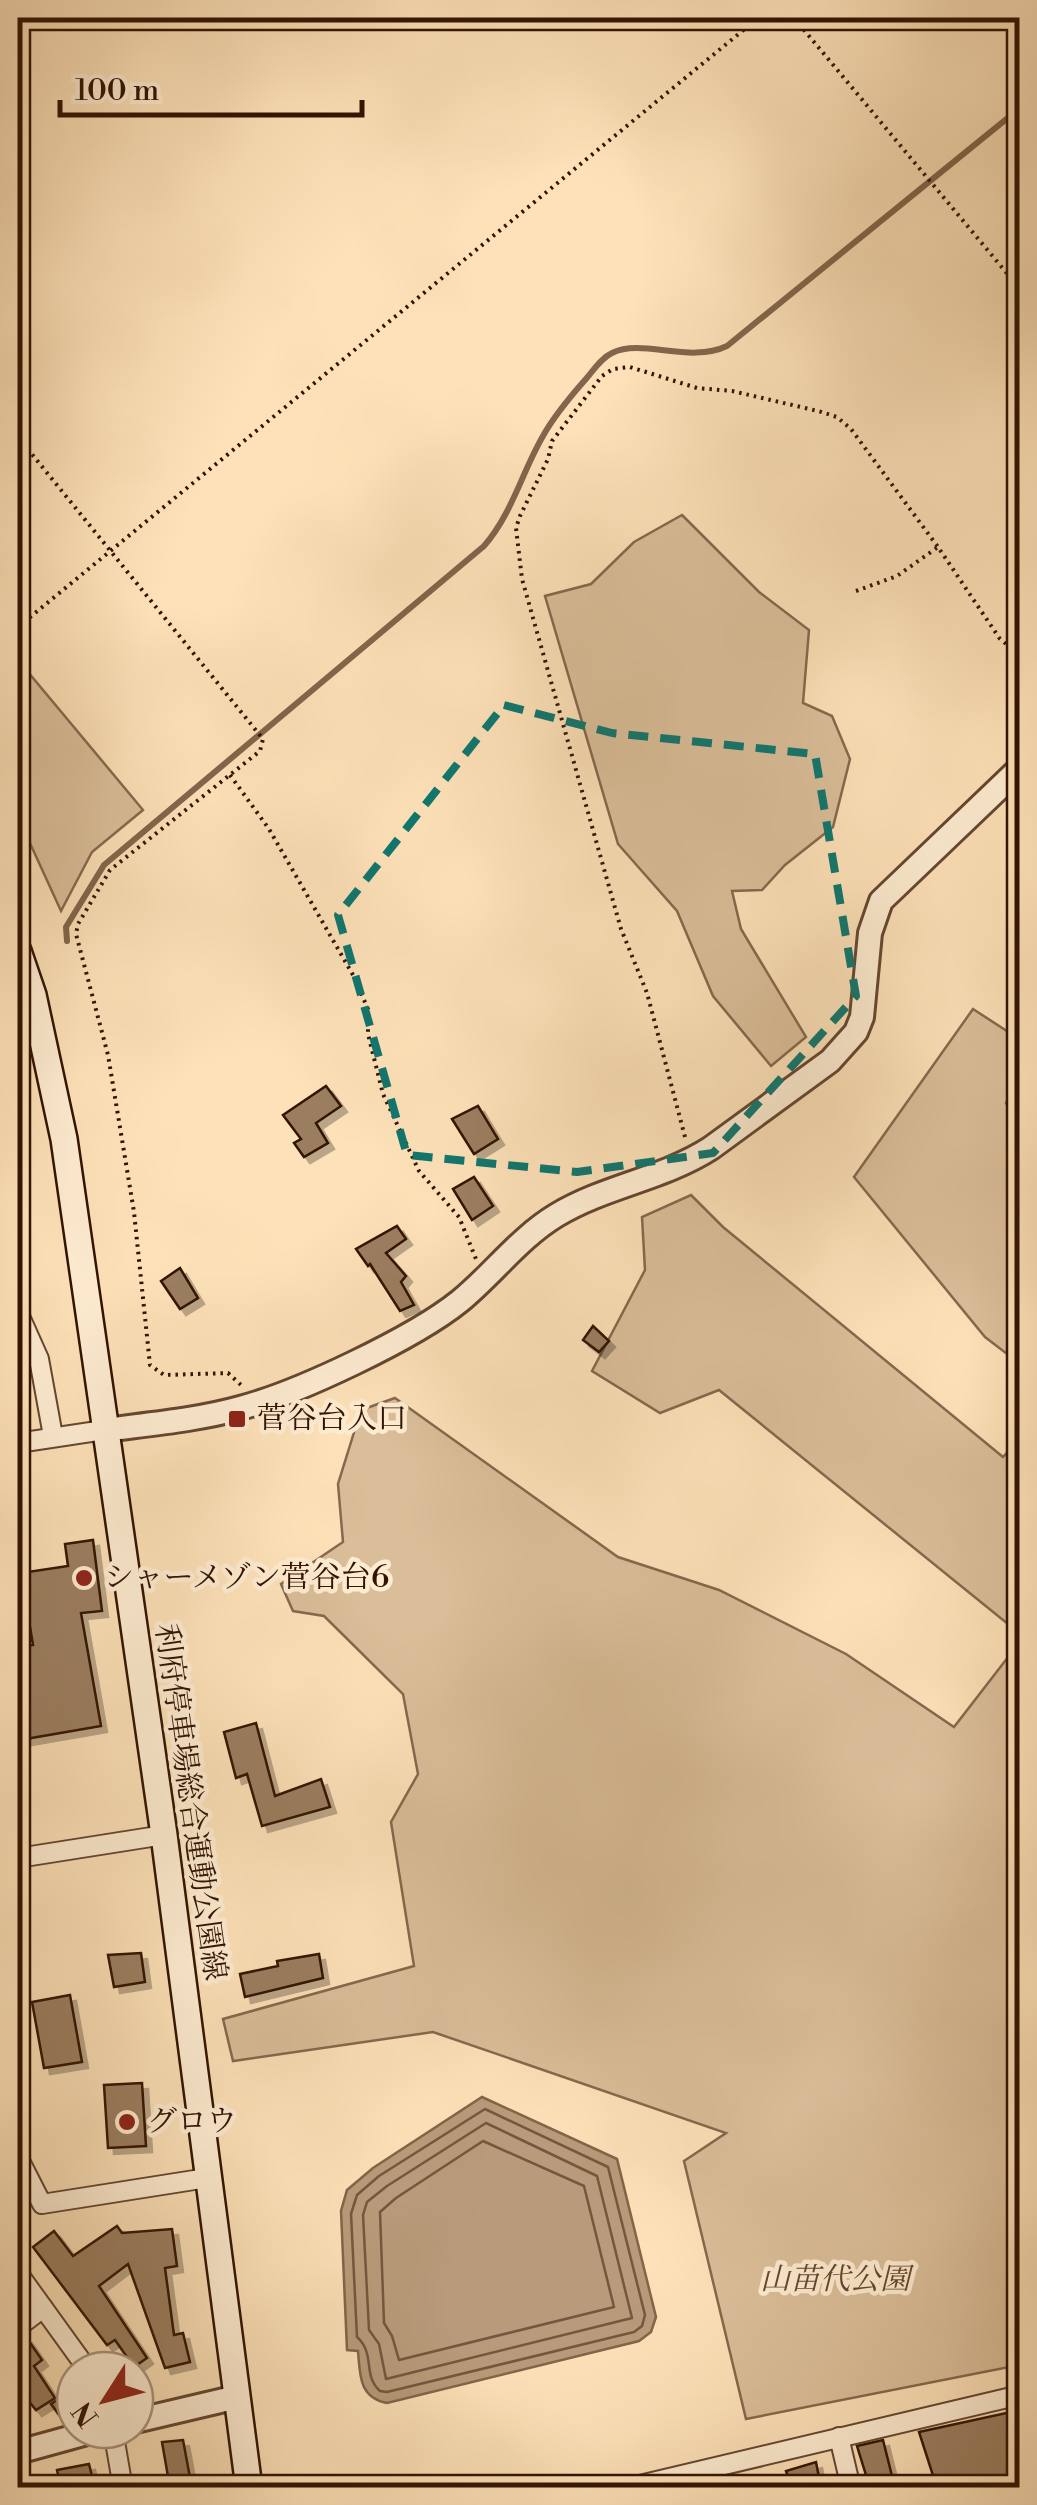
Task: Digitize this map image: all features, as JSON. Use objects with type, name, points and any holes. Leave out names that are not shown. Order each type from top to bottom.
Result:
[{"type":"main road","name":"利府停車場総合運動公園線","points":[[18,951],[32,995],[64,1139],[164,1835],[249,2488]]},
{"type":"street","points":[[18,1442],[236,1410],[260,1403],[397,1339],[458,1303],[554,1216],[691,1161],[806,1079],[845,1046],[862,1017],[870,933],[881,901],[1020,768]]},
{"type":"street","points":[[18,1312],[39,1359],[52,1436]]},
{"type":"street","points":[[18,1858],[164,1835]]},
{"type":"street","points":[[18,2157],[42,2204],[207,2178]]},
{"type":"street","points":[[18,2273],[73,2350]]},
{"type":"street","points":[[18,2327],[43,2308]]},
{"type":"street","points":[[627,2488],[1020,2395]]},
{"type":"street","points":[[155,2416],[236,2397]]},
{"type":"street","points":[[839,2438],[850,2488]]},
{"type":"street","points":[[18,2452],[55,2442]]},
{"type":"street","points":[[116,2450],[123,2488]]},
{"type":"street","points":[[714,2467],[720,2488]]},
{"type":"path","points":[[18,627],[758,18]]},
{"type":"path","points":[[794,18],[1020,290]]},
{"type":"path","points":[[691,1161],[648,994],[621,930],[522,579],[516,528],[548,459],[552,441],[602,376],[630,367],[697,388],[732,391],[836,417],[851,428],[938,546],[1000,639],[1020,656]]},
{"type":"path","points":[[18,437],[263,739],[260,752],[110,870],[76,934],[108,1055],[134,1212],[150,1365],[164,1376],[228,1372],[260,1403]]},
{"type":"path","points":[[856,591],[896,576],[938,546]]},
{"type":"path","points":[[230,775],[269,828],[353,976],[368,1009],[368,1034],[382,1094],[419,1171],[458,1217],[470,1250],[487,1277]]},
{"type":"highlighted area","points":[[504,705],[612,733],[815,754],[856,996],[713,1153],[577,1172],[407,1155],[338,915]]},
{"type":"green space","points":[[682,515],[759,592],[809,630],[803,703],[832,716],[850,759],[833,827],[785,865],[762,890],[732,891],[741,929],[806,1037],[771,1066],[713,996],[677,911],[618,844],[545,596],[591,584],[634,542]]},
{"type":"green space","points":[[18,660],[143,810],[92,852],[61,911],[18,817]]},
{"type":"green space","points":[[973,1009],[1019,1039],[1019,1080],[1006,1103],[1019,1127],[1019,1363],[985,1337],[854,1177]]},
{"type":"green space","points":[[691,1195],[723,1227],[1003,1457],[1019,1439],[1019,1633],[719,1390],[660,1413],[592,1371],[645,1270],[642,1217]]},
{"type":"green space","name":"山苗代公園","points":[[395,1398],[618,1557],[719,1590],[846,1654],[954,1727],[1019,1643],[1019,2365],[746,2419],[684,2161],[726,2133],[433,2032],[233,2061],[223,2019],[414,1966],[391,1822],[418,1774],[403,1694],[324,1616],[293,1611],[281,1584],[343,1542],[338,1484],[361,1410]]},
{"type":"water","points":[[482,2097],[617,2159],[656,2317],[651,2332],[639,2341],[387,2403],[366,2391],[358,2351],[347,2350],[341,2211],[347,2190],[373,2168]]},
{"type":"building","points":[[326,1086],[341,1106],[316,1123],[328,1143],[304,1157],[294,1143],[301,1139],[283,1115]]},
{"type":"building","points":[[478,1106],[498,1139],[474,1154],[452,1119]]},
{"type":"building","points":[[474,1177],[493,1206],[472,1220],[453,1189]]},
{"type":"building","points":[[397,1226],[406,1239],[386,1253],[406,1276],[401,1282],[414,1305],[400,1311],[356,1249]]},
{"type":"building","points":[[180,1268],[198,1298],[180,1309],[161,1281]]},
{"type":"building","points":[[593,1326],[609,1341],[599,1352],[583,1340]]},
{"type":"building","points":[[93,1540],[102,1611],[81,1613],[101,1726],[20,1740],[18,1647],[33,1645],[21,1573],[68,1566],[65,1544]]},
{"type":"building","points":[[256,1723],[275,1796],[321,1779],[330,1807],[262,1826],[247,1774],[236,1778],[224,1732]]},
{"type":"building","points":[[141,1953],[145,1982],[114,1987],[108,1955]]},
{"type":"building","points":[[319,1954],[323,1978],[245,1997],[240,1974],[278,1966],[277,1961]]},
{"type":"building","points":[[70,1995],[82,2062],[44,2068],[32,2002]]},
{"type":"building","points":[[142,2083],[146,2146],[108,2148],[104,2085]]},
{"type":"building","points":[[117,2226],[122,2233],[172,2229],[177,2266],[165,2268],[174,2335],[183,2333],[190,2362],[165,2368],[128,2264],[99,2286],[142,2350],[122,2350],[115,2340],[107,2345],[33,2247],[54,2231],[73,2256]]},
{"type":"building","points":[[26,2337],[42,2360],[34,2366],[55,2398],[36,2410],[18,2388],[24,2382],[18,2378],[18,2339]]},
{"type":"building","points":[[1020,2410],[1020,2480],[986,2488],[937,2488],[919,2432]]},
{"type":"building","points":[[183,2440],[191,2483],[170,2488],[162,2442]]},
{"type":"building","points":[[883,2440],[895,2488],[870,2488],[857,2446]]},
{"type":"building","points":[[816,2462],[821,2488],[792,2488],[786,2471]]},
{"type":"building","points":[[89,2464],[95,2488],[61,2488],[57,2470]]},
{"type":"waterway","points":[[67,941],[66,927],[104,865],[484,546],[502,520],[547,429],[604,358],[624,349],[697,353],[727,346],[1020,108]]},
{"type":"place","name":"菅谷台入口","points":[[237,1419]]},
{"type":"place","name":"シャーメゾン菅谷台6","points":[[84,1578]]},
{"type":"place","name":"グロウ","points":[[127,2122]]}]
